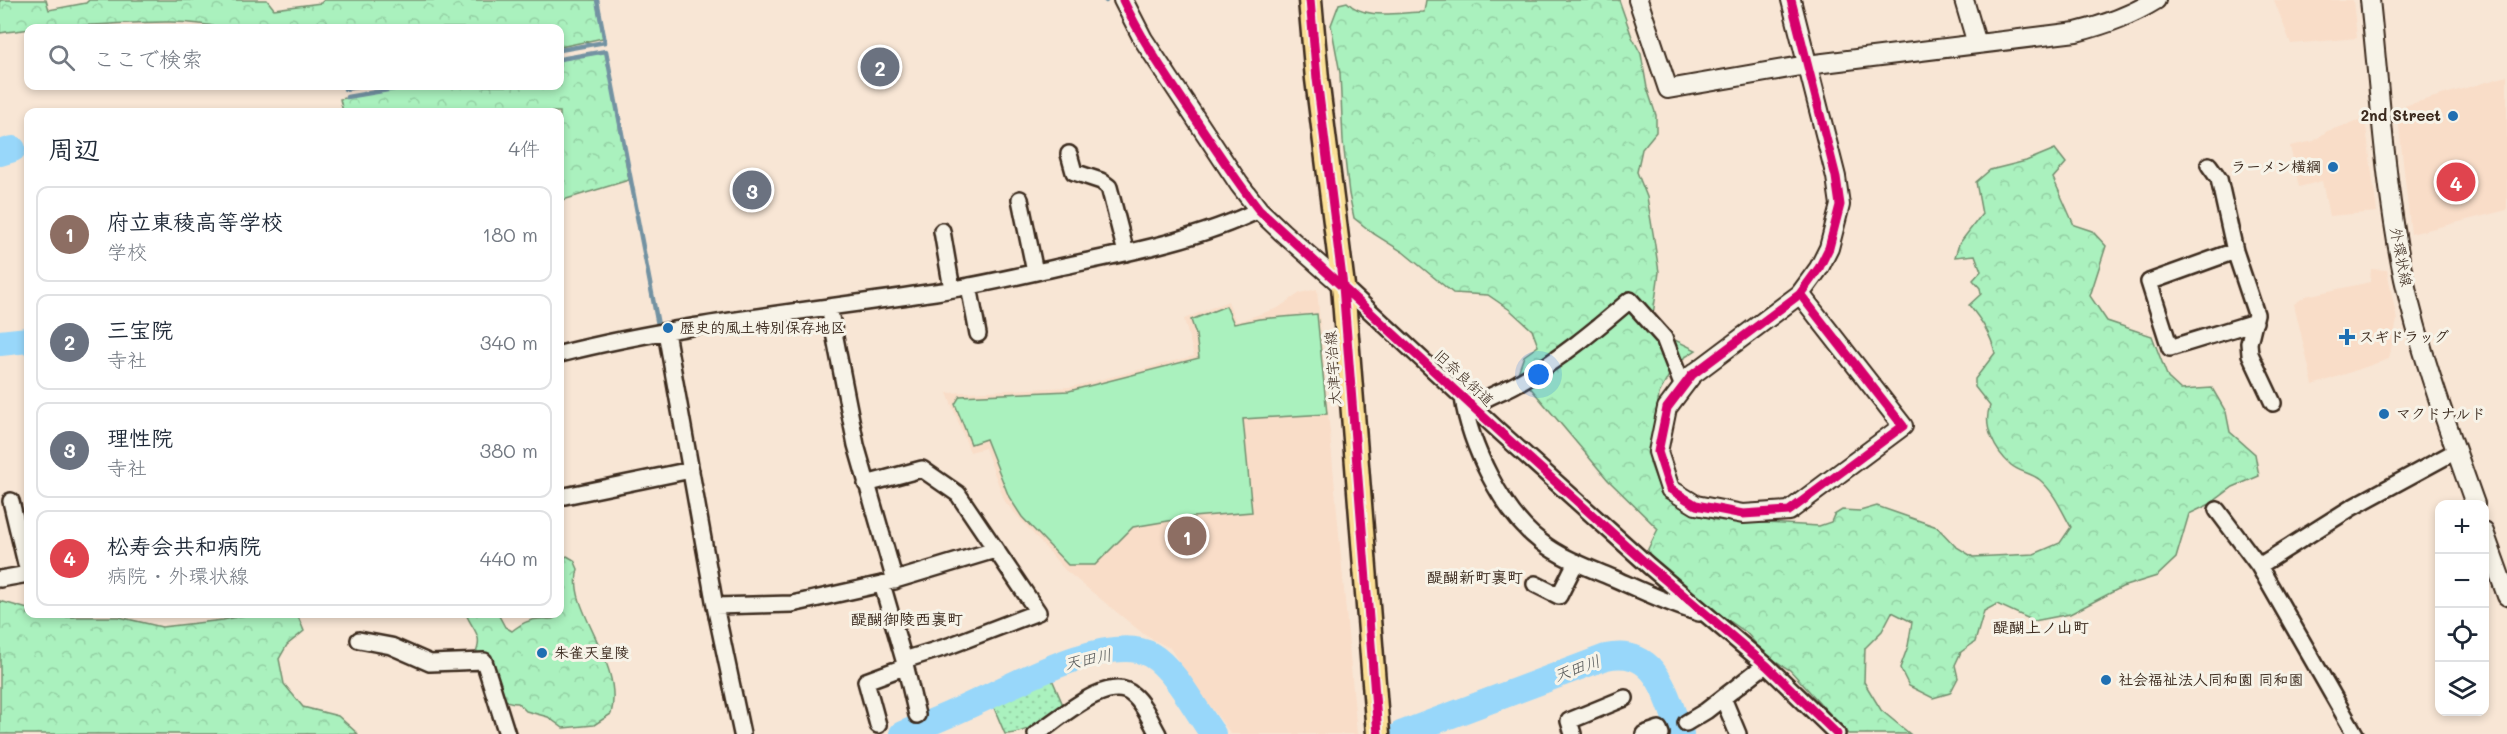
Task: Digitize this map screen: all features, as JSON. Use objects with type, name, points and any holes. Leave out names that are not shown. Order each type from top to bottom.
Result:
[{"type":"main road","name":"大津宇治線","points":[[1310,1],[1317,79],[1343,286],[1378,734]]},
{"type":"street","name":"旧奈良街道","points":[[1123,0],[1143,39],[1179,95],[1259,210],[1704,615],[1765,665],[1837,734]]},
{"type":"street","points":[[1638,0],[1668,89],[1807,65],[2076,32],[2109,24],[2135,13],[2156,0]]},
{"type":"street","points":[[1791,0],[1836,177],[1840,205],[1829,248],[1819,268],[1800,294],[1692,375],[1667,408],[1658,452],[1670,489],[1696,506],[1743,514],[1789,511],[1903,426],[1800,294]]},
{"type":"street","points":[[1964,0],[1977,44]]},
{"type":"street","name":"外環状線","points":[[2370,0],[2396,236],[2419,338],[2474,500]]},
{"type":"street","points":[[1069,154],[1074,172],[1109,187],[1126,253]]},
{"type":"street","points":[[2209,165],[2219,179],[2235,251],[2256,314],[2249,344],[2250,354],[2273,404]]},
{"type":"street","points":[[1020,199],[1035,272]]},
{"type":"street","points":[[564,353],[666,332],[969,286],[1182,239],[1241,219],[1259,210]]},
{"type":"street","points":[[942,231],[952,289]]},
{"type":"street","points":[[2235,251],[2148,282],[2170,348],[2255,322]]},
{"type":"street","points":[[969,286],[978,334]]},
{"type":"street","points":[[1683,387],[1664,338],[1630,300],[1599,327],[1542,368],[1468,402],[1466,417],[1485,465],[1512,511],[1537,539],[1576,562],[1679,607],[1704,615]]},
{"type":"street","points":[[829,307],[917,715]]},
{"type":"street","points":[[666,332],[715,606],[742,734]]},
{"type":"street","points":[[2259,566],[2351,508],[2456,451]]},
{"type":"street","points":[[866,484],[922,469],[958,494],[1038,612],[904,663],[866,681],[878,725]]},
{"type":"street","points":[[564,496],[691,470]]},
{"type":"street","points":[[11,501],[24,556]]},
{"type":"street","points":[[2217,510],[2259,566],[2355,734]]},
{"type":"street","points":[[2489,546],[2507,596]]},
{"type":"street","points":[[715,606],[792,604],[888,583],[995,550]]},
{"type":"street","points":[[1535,584],[1559,596],[1576,562]]},
{"type":"street","points":[[0,579],[24,574]]},
{"type":"street","points":[[359,640],[391,646],[430,663],[484,661],[507,734]]},
{"type":"street","points":[[1686,723],[1765,665]]},
{"type":"street","points":[[1036,734],[1081,701],[1117,689],[1134,695],[1158,734]]},
{"type":"street","points":[[1573,734],[1569,720],[1625,698]]},
{"type":"street","points":[[1723,698],[1738,734]]},
{"type":"street","points":[[1644,734],[1659,729],[1661,734]]},
{"type":"shaded area","points":[[2274,0],[2353,0],[2357,38],[2291,44]]},
{"type":"shaded area","points":[[2507,76],[2507,210],[2411,234],[2397,108]]},
{"type":"shaded area","name":"ラーメン横綱","points":[[2365,119],[2377,212],[2329,216],[2322,181],[2299,187],[2290,146],[2314,141],[2327,131]]},
{"type":"shaded area","name":"スギドラッグ","points":[[2371,269],[2387,270],[2397,320],[2389,359],[2313,385],[2294,304],[2306,296],[2370,282]]},
{"type":"shaded area","points":[[1317,289],[1357,734],[1231,734],[1170,648],[1146,636],[1065,570],[1005,502],[985,448],[970,452],[947,393],[1071,387],[1194,356],[1184,319],[1228,301],[1236,322],[1278,308],[1300,293]]},
{"type":"green space","points":[[0,0],[46,0],[49,10],[86,3],[89,0],[267,0],[274,9],[321,3],[324,0],[596,0],[603,38],[564,46],[564,24],[202,24],[166,22],[24,24],[24,30],[0,33]]},
{"type":"green space","points":[[1426,0],[1619,0],[1632,37],[1641,54],[1647,88],[1656,115],[1656,132],[1642,149],[1637,172],[1647,197],[1659,272],[1653,315],[1660,333],[1696,350],[1675,364],[1659,394],[1650,463],[1657,482],[1670,498],[1715,520],[1819,526],[1831,522],[1834,515],[1842,510],[1860,511],[1877,506],[1937,527],[1955,546],[1973,557],[2034,554],[2060,543],[2071,527],[2054,496],[2037,478],[2011,465],[2005,459],[1995,445],[1989,430],[1990,406],[1975,387],[1975,379],[1995,353],[1985,328],[1969,305],[1981,294],[1980,288],[1973,280],[1981,271],[1975,255],[1955,257],[1959,244],[1982,214],[1976,182],[1990,170],[2026,161],[2055,149],[2066,163],[2053,178],[2074,225],[2092,231],[2106,246],[2090,296],[2107,321],[2152,336],[2168,378],[2181,390],[2212,388],[2226,412],[2230,432],[2255,454],[2259,476],[2233,487],[2210,504],[2189,514],[2176,558],[2157,576],[2122,587],[2070,614],[2034,621],[1997,604],[1984,611],[1975,642],[1961,652],[1955,665],[1958,678],[1950,693],[1933,698],[1909,686],[1900,668],[1908,646],[1912,622],[1892,612],[1882,631],[1865,648],[1864,682],[1881,710],[1910,734],[1848,734],[1790,670],[1764,654],[1747,633],[1698,599],[1650,559],[1648,549],[1658,529],[1608,480],[1518,373],[1524,356],[1538,346],[1532,330],[1510,310],[1488,295],[1453,293],[1403,252],[1354,218],[1343,141],[1340,73],[1331,25],[1339,4],[1347,2],[1354,8],[1373,14],[1393,14],[1424,12]]},
{"type":"green space","points":[[606,52],[629,180],[564,200],[564,108],[342,108],[340,99],[393,90],[564,90],[564,59]]},
{"type":"green space","points":[[1226,306],[1234,324],[1259,319],[1317,314],[1327,414],[1243,419],[1252,512],[1192,517],[1133,527],[1095,565],[1068,565],[1022,517],[1009,497],[986,439],[971,444],[955,404],[960,396],[1069,391],[1199,358],[1196,335],[1191,320]]},
{"type":"green space","points":[[567,556],[574,560],[578,569],[577,585],[580,602],[604,656],[613,694],[611,714],[594,725],[563,728],[548,717],[526,711],[518,703],[509,702],[496,693],[475,655],[478,638],[468,618],[500,618],[505,627],[512,631],[536,619],[564,618],[564,558]]},
{"type":"green space","points":[[0,601],[24,608],[24,618],[123,618],[162,627],[232,618],[299,618],[304,631],[287,645],[279,659],[284,684],[303,707],[338,716],[358,734],[0,734]]},
{"type":"green space","points":[[1049,672],[1063,705],[1029,728],[1005,734],[992,703]]},
{"type":"waterway","points":[[564,49],[605,42],[597,0]]},
{"type":"waterway","points":[[564,58],[606,51],[637,212]]},
{"type":"waterway","points":[[347,97],[388,90]]},
{"type":"waterway","points":[[0,153],[13,149]]},
{"type":"waterway","points":[[637,216],[658,325]]},
{"type":"waterway","points":[[0,343],[24,340]]},
{"type":"waterway","name":"天田川","points":[[902,734],[1066,662],[1090,654],[1113,650],[1134,650],[1151,655],[1160,661],[1185,691],[1213,734]]},
{"type":"waterway","name":"天田川","points":[[1401,734],[1606,657],[1624,656],[1638,659],[1649,667],[1664,690],[1681,734]]},
{"type":"cycle path","points":[[1123,0],[1163,70],[1259,210],[1649,566],[1767,666],[1837,734]]},
{"type":"cycle path","points":[[1310,0],[1317,79],[1343,286],[1378,734]]},
{"type":"cycle path","points":[[1791,0],[1836,177],[1840,205],[1829,248],[1819,268],[1800,294],[1692,375],[1667,408],[1658,452],[1670,489],[1696,505],[1743,514],[1789,511],[1903,426],[1800,294]]},
{"type":"place","name":"三宝院","points":[[880,67]]},
{"type":"place","name":"2nd Street","points":[[2453,116]]},
{"type":"place","name":"ラーメン横綱","points":[[2333,167]]},
{"type":"place","name":"松寿会共和病院","points":[[2456,182]]},
{"type":"place","name":"理性院","points":[[752,190]]},
{"type":"place","name":"歴史的風土特別保存地区","points":[[668,328]]},
{"type":"place","name":"スギドラッグ","points":[[2347,337]]},
{"type":"place","name":"マクドナルド","points":[[2384,414]]},
{"type":"place","name":"府立東稜高等学校","points":[[1187,536]]},
{"type":"place","name":"朱雀天皇陵","points":[[542,653]]},
{"type":"place","name":"社会福祉法人同和園 同和園","points":[[2106,680]]},
{"type":"district","name":"醍醐新町裏町","points":[[1475,577]]},
{"type":"district","name":"醍醐御陵西裏町","points":[[907,619]]},
{"type":"district","name":"醍醐上ノ山町","points":[[2041,627]]}]
